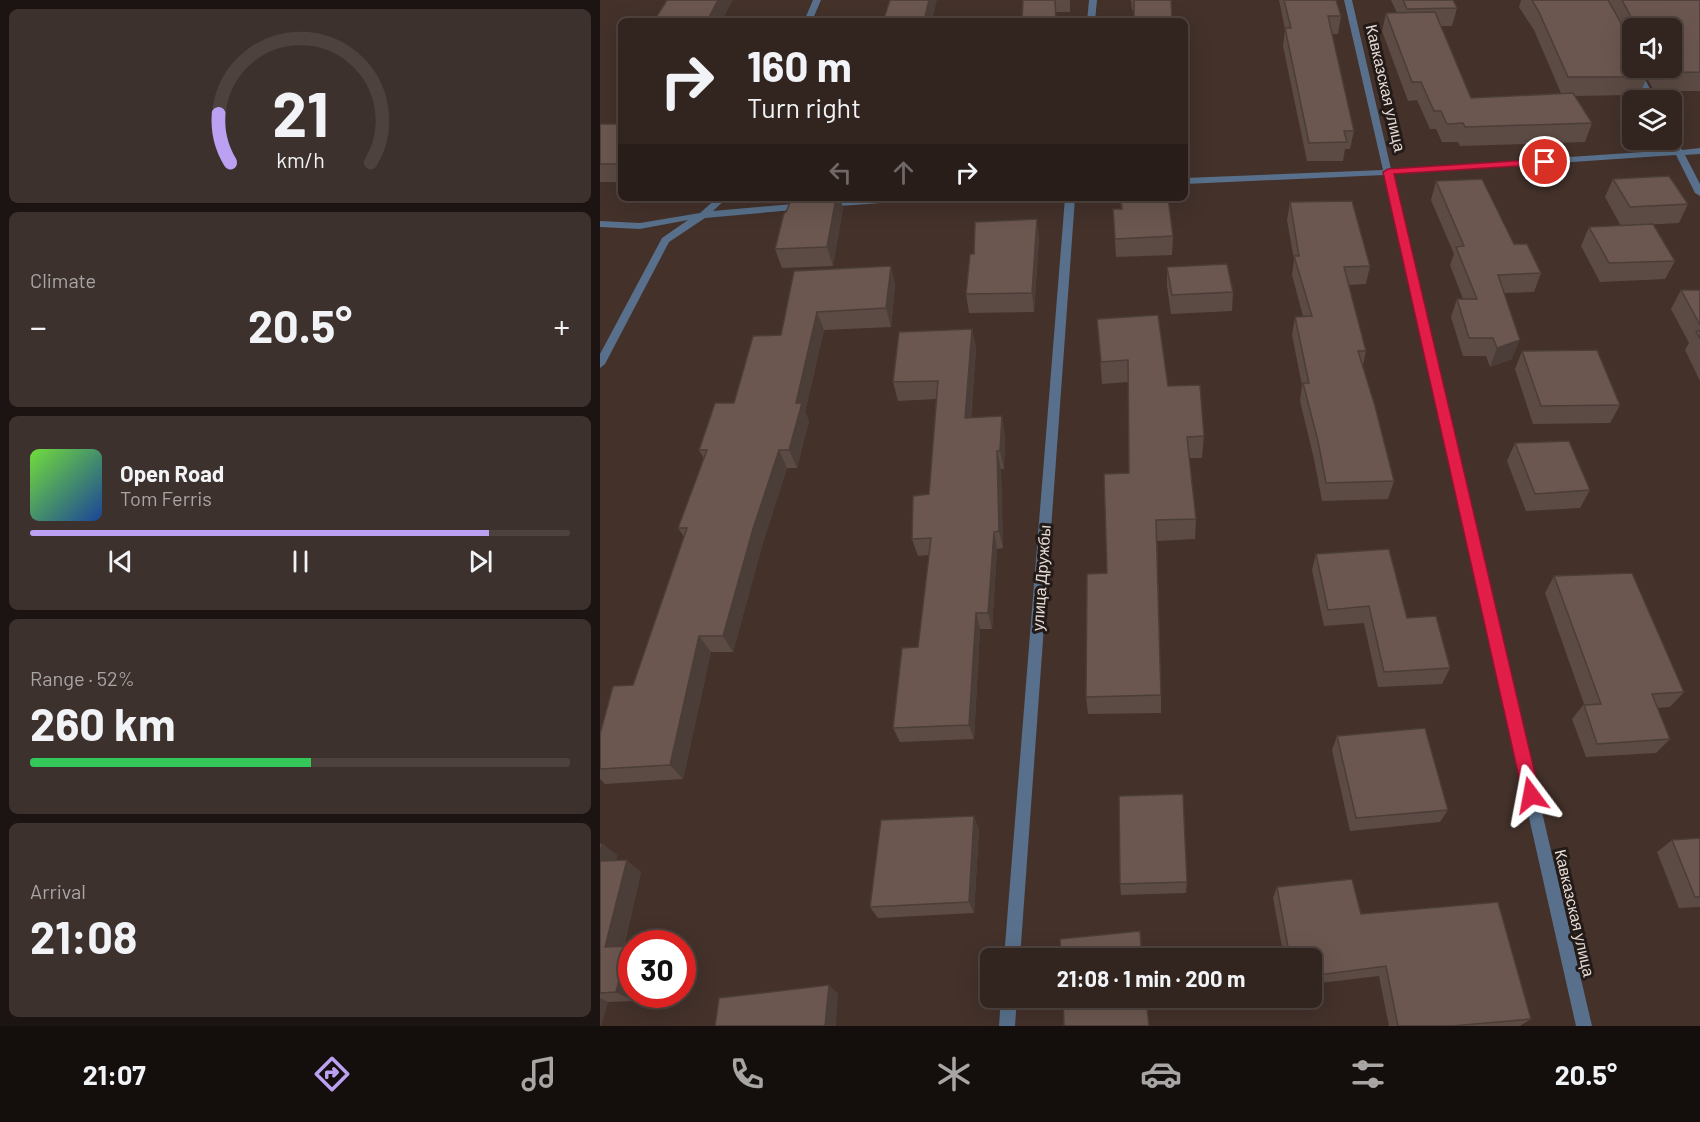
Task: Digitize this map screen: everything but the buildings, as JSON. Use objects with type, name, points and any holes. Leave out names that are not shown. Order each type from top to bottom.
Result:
[{"type":"street","points":[[809,18],[818,0]]},
{"type":"street","points":[[1091,18],[1093,0]]},
{"type":"street","name":"Кавказская улица","points":[[1348,0],[1584,1026]]},
{"type":"street","points":[[1678,150],[1700,193]]},
{"type":"street","points":[[1188,181],[1388,172],[1700,151]]},
{"type":"street","points":[[600,364],[665,240],[703,215],[719,201]]},
{"type":"street","points":[[600,224],[640,226],[703,215],[873,201]]},
{"type":"street","name":"улица Дружбы","points":[[1013,948],[1070,201]]},
{"type":"street","points":[[1007,1026],[1008,1008]]},
{"type":"route","points":[[1531,795],[1388,172],[1545,162]]}]
